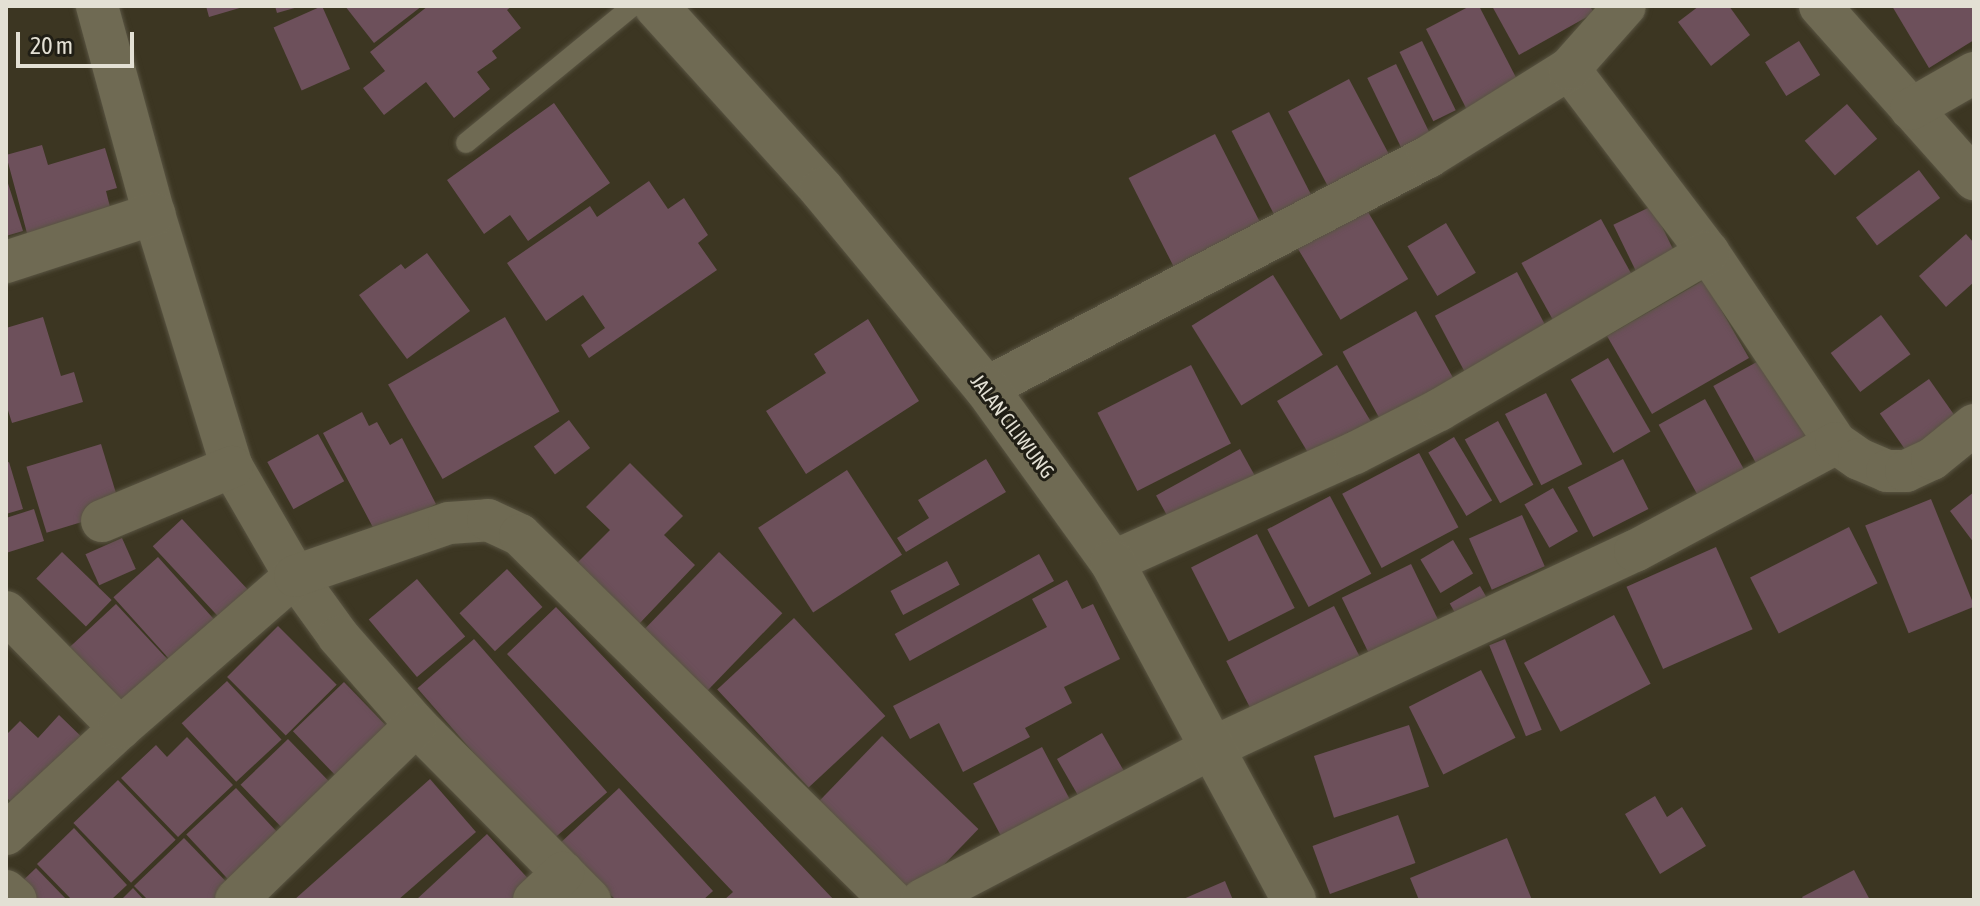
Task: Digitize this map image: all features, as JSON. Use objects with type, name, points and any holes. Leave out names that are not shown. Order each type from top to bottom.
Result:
[{"type":"street","points":[[97,6],[154,214],[232,467],[295,576],[339,637],[562,891]]},
{"type":"street","name":"JALAN CILIWUNG","points":[[656,6],[822,190],[986,388],[1112,562],[1294,900]]},
{"type":"street","points":[[986,388],[1415,164],[1569,69],[1625,6]]},
{"type":"street","points":[[1820,6],[1974,179]]},
{"type":"street","points":[[1569,69],[1708,252],[1836,443],[1859,459],[1887,471],[1906,471],[1932,459],[1974,425]]},
{"type":"street","points":[[1911,109],[1974,73]]},
{"type":"street","points":[[6,262],[154,214]]},
{"type":"street","points":[[1112,562],[1355,453],[1439,410],[1708,252]]},
{"type":"street","points":[[922,900],[1214,747],[1635,551],[1836,443]]},
{"type":"street","points":[[102,521],[232,467]]},
{"type":"street","points":[[6,834],[120,728],[295,576],[449,523],[488,520],[520,535],[891,900]]},
{"type":"street","points":[[6,612],[120,728]]},
{"type":"street","points":[[236,900],[416,725]]},
{"type":"street","points":[[6,891],[16,900]]},
{"type":"lane","points":[[466,143],[633,6]]},
{"type":"building","points":[[206,6],[243,6],[243,7],[209,17]]},
{"type":"building","points":[[275,6],[298,6],[298,7],[277,13]]},
{"type":"building","points":[[322,6],[350,69],[302,91],[274,28]]},
{"type":"building","points":[[345,6],[422,6],[374,43]]},
{"type":"building","points":[[428,6],[512,6],[507,10],[521,28],[492,51],[497,58],[477,72],[490,89],[454,118],[426,82],[384,115],[363,88],[385,71],[370,52]]},
{"type":"building","points":[[1470,6],[1479,6],[1523,91],[1471,118],[1426,29]]},
{"type":"building","points":[[1492,6],[1590,6],[1594,13],[1519,55]]},
{"type":"building","points":[[1699,6],[1729,6],[1750,35],[1711,66],[1678,22]]},
{"type":"building","points":[[1892,6],[1974,6],[1974,40],[1929,68]]},
{"type":"building","points":[[1422,41],[1456,110],[1433,121],[1400,52]]},
{"type":"building","points":[[1799,41],[1820,75],[1786,96],[1765,62]]},
{"type":"building","points":[[1396,64],[1433,139],[1404,154],[1367,78]]},
{"type":"building","points":[[1349,79],[1396,168],[1335,201],[1288,111]]},
{"type":"building","points":[[554,103],[610,183],[528,241],[510,215],[484,234],[447,180]]},
{"type":"building","points":[[1847,104],[1877,139],[1835,175],[1805,141]]},
{"type":"building","points":[[1269,112],[1320,213],[1283,232],[1232,131]]},
{"type":"building","points":[[1215,134],[1268,237],[1181,281],[1129,178]]},
{"type":"building","points":[[42,145],[48,165],[105,148],[117,188],[106,191],[111,211],[31,248],[6,155]]},
{"type":"building","points":[[1919,170],[1940,198],[1877,245],[1856,218]]},
{"type":"building","points":[[6,177],[23,231],[6,236]]},
{"type":"building","points":[[649,181],[668,209],[684,198],[708,235],[698,243],[717,270],[589,358],[581,345],[605,328],[583,295],[546,321],[507,263],[590,206],[597,217]]},
{"type":"building","points":[[1652,206],[1681,266],[1643,285],[1613,225]]},
{"type":"building","points":[[1365,207],[1408,279],[1341,320],[1297,248]]},
{"type":"building","points":[[1601,219],[1640,289],[1560,333],[1521,263]]},
{"type":"building","points":[[1446,223],[1476,273],[1437,296],[1407,246]]},
{"type":"building","points":[[1966,234],[1974,243],[1974,282],[1946,307],[1919,276]]},
{"type":"building","points":[[427,253],[470,311],[407,359],[359,295],[401,264],[405,269]]},
{"type":"building","points":[[1517,272],[1553,340],[1471,384],[1435,316]]},
{"type":"building","points":[[1273,275],[1323,355],[1241,406],[1192,326]]},
{"type":"building","points":[[1704,280],[1749,358],[1652,414],[1607,336]]},
{"type":"building","points":[[1416,311],[1457,385],[1384,426],[1343,352]]},
{"type":"building","points":[[1881,315],[1910,354],[1860,392],[1831,353]]},
{"type":"building","points":[[43,317],[61,376],[74,372],[83,402],[12,423],[6,404],[6,328]]},
{"type":"building","points":[[505,317],[560,411],[443,479],[388,385]]},
{"type":"building","points":[[868,319],[919,401],[806,474],[766,411],[826,373],[814,354]]},
{"type":"building","points":[[1608,358],[1650,432],[1613,453],[1571,380]]},
{"type":"building","points":[[1764,358],[1809,438],[1758,467],[1713,386]]},
{"type":"building","points":[[1191,365],[1231,443],[1137,491],[1097,413]]},
{"type":"building","points":[[1337,365],[1373,424],[1313,460],[1277,401]]},
{"type":"building","points":[[1929,379],[1959,422],[1910,456],[1880,413]]},
{"type":"building","points":[[1546,393],[1582,464],[1541,485],[1505,414]]},
{"type":"building","points":[[1705,399],[1746,472],[1699,498],[1659,425]]},
{"type":"building","points":[[362,412],[369,426],[377,422],[390,445],[402,438],[436,504],[377,535],[323,433]]},
{"type":"building","points":[[569,420],[590,448],[555,474],[534,446]]},
{"type":"building","points":[[1498,421],[1533,485],[1500,503],[1465,439]]},
{"type":"building","points":[[318,434],[344,481],[293,509],[267,462]]},
{"type":"building","points":[[1454,437],[1492,500],[1466,516],[1428,452]]},
{"type":"building","points":[[101,444],[121,510],[47,533],[26,467]]},
{"type":"building","points":[[1240,449],[1255,476],[1171,523],[1156,496]]},
{"type":"building","points":[[1419,453],[1458,527],[1382,568],[1342,494]]},
{"type":"building","points":[[986,459],[1006,492],[906,552],[897,538],[929,518],[918,500]]},
{"type":"building","points":[[1623,459],[1648,509],[1593,537],[1568,487]]},
{"type":"building","points":[[9,462],[23,509],[6,514],[6,463]]},
{"type":"building","points":[[630,463],[683,516],[664,535],[695,565],[639,624],[577,563],[610,530],[586,507]]},
{"type":"building","points":[[847,470],[902,555],[813,612],[758,528]]},
{"type":"building","points":[[1553,488],[1578,531],[1549,548],[1524,504]]},
{"type":"building","points":[[1974,492],[1974,543],[1950,511]]},
{"type":"building","points":[[1330,496],[1371,574],[1309,607],[1267,529]]},
{"type":"building","points":[[1931,499],[1974,607],[1909,633],[1865,526]]},
{"type":"building","points":[[34,509],[44,541],[6,553],[6,518]]},
{"type":"building","points":[[1522,515],[1545,566],[1492,590],[1469,539]]},
{"type":"building","points":[[182,519],[247,589],[218,616],[153,546]]},
{"type":"building","points":[[1849,527],[1878,583],[1779,634],[1750,577]]},
{"type":"building","points":[[1257,534],[1295,608],[1229,642],[1191,568]]},
{"type":"building","points":[[122,538],[136,569],[99,585],[85,554]]},
{"type":"building","points":[[1453,540],[1473,573],[1441,593],[1420,560]]},
{"type":"building","points":[[1716,547],[1753,629],[1663,669],[1626,587]]},
{"type":"building","points":[[62,552],[112,600],[86,627],[36,579]]},
{"type":"building","points":[[719,552],[782,613],[700,698],[637,637]]},
{"type":"building","points":[[1039,554],[1054,581],[910,661],[895,634]]},
{"type":"building","points":[[158,557],[214,619],[170,660],[113,597]]},
{"type":"building","points":[[947,561],[960,585],[903,615],[890,591]]},
{"type":"building","points":[[1411,564],[1442,627],[1372,661],[1342,598]]},
{"type":"building","points":[[507,569],[542,607],[495,651],[459,613]]},
{"type":"building","points":[[417,579],[465,636],[417,677],[369,619]]},
{"type":"building","points":[[1067,580],[1082,609],[1093,604],[1120,659],[1064,687],[1072,703],[1025,728],[1030,737],[963,772],[939,723],[910,739],[893,706],[1047,627],[1032,599]]},
{"type":"building","points":[[1480,586],[1492,607],[1462,624],[1450,604]]},
{"type":"building","points":[[116,604],[173,665],[118,717],[60,656]]},
{"type":"building","points":[[1334,606],[1367,670],[1259,725],[1226,661]]},
{"type":"building","points":[[556,607],[834,900],[724,900],[733,892],[507,654]]},
{"type":"building","points":[[1614,615],[1651,684],[1561,732],[1524,663]]},
{"type":"building","points":[[794,618],[885,716],[809,788],[717,690]]},
{"type":"building","points":[[278,626],[337,685],[286,736],[227,677]]},
{"type":"building","points":[[474,639],[607,792],[551,841],[417,688]]},
{"type":"building","points":[[1505,639],[1542,730],[1526,736],[1489,645]]},
{"type":"building","points":[[1481,670],[1516,738],[1443,774],[1409,707]]},
{"type":"building","points":[[227,681],[282,740],[236,782],[182,723]]},
{"type":"building","points":[[344,682],[390,729],[339,779],[293,731]]},
{"type":"building","points":[[59,715],[89,744],[22,813],[6,797],[6,735],[20,721],[38,738]]},
{"type":"building","points":[[1409,725],[1429,787],[1334,818],[1314,756]]},
{"type":"building","points":[[1102,733],[1132,784],[1086,810],[1057,759]]},
{"type":"building","points":[[882,736],[978,829],[915,895],[819,801]]},
{"type":"building","points":[[187,737],[233,785],[178,837],[121,778],[156,745],[167,757]]},
{"type":"building","points":[[288,739],[337,789],[289,835],[241,785]]},
{"type":"building","points":[[1042,747],[1077,813],[1008,850],[973,784]]},
{"type":"building","points":[[430,779],[476,832],[398,900],[294,900]]},
{"type":"building","points":[[118,780],[176,840],[131,883],[73,823]]},
{"type":"building","points":[[236,788],[288,844],[238,890],[186,834]]},
{"type":"building","points":[[619,788],[713,891],[703,900],[616,900],[557,846]]},
{"type":"building","points":[[1655,796],[1667,817],[1682,807],[1706,846],[1660,874],[1625,814]]},
{"type":"building","points":[[1398,815],[1415,863],[1330,894],[1312,846]]},
{"type":"building","points":[[74,828],[127,885],[111,900],[72,900],[37,864]]},
{"type":"building","points":[[487,834],[534,885],[517,900],[416,900]]},
{"type":"building","points":[[184,838],[238,894],[232,900],[148,900],[134,886]]},
{"type":"building","points":[[1507,838],[1532,900],[1419,900],[1410,878]]},
{"type":"building","points":[[36,868],[67,900],[24,900],[14,889]]},
{"type":"building","points":[[1854,870],[1870,900],[1804,900],[1802,897]]},
{"type":"building","points":[[1225,881],[1233,900],[1181,900]]},
{"type":"building","points":[[133,888],[144,900],[121,900]]}]
